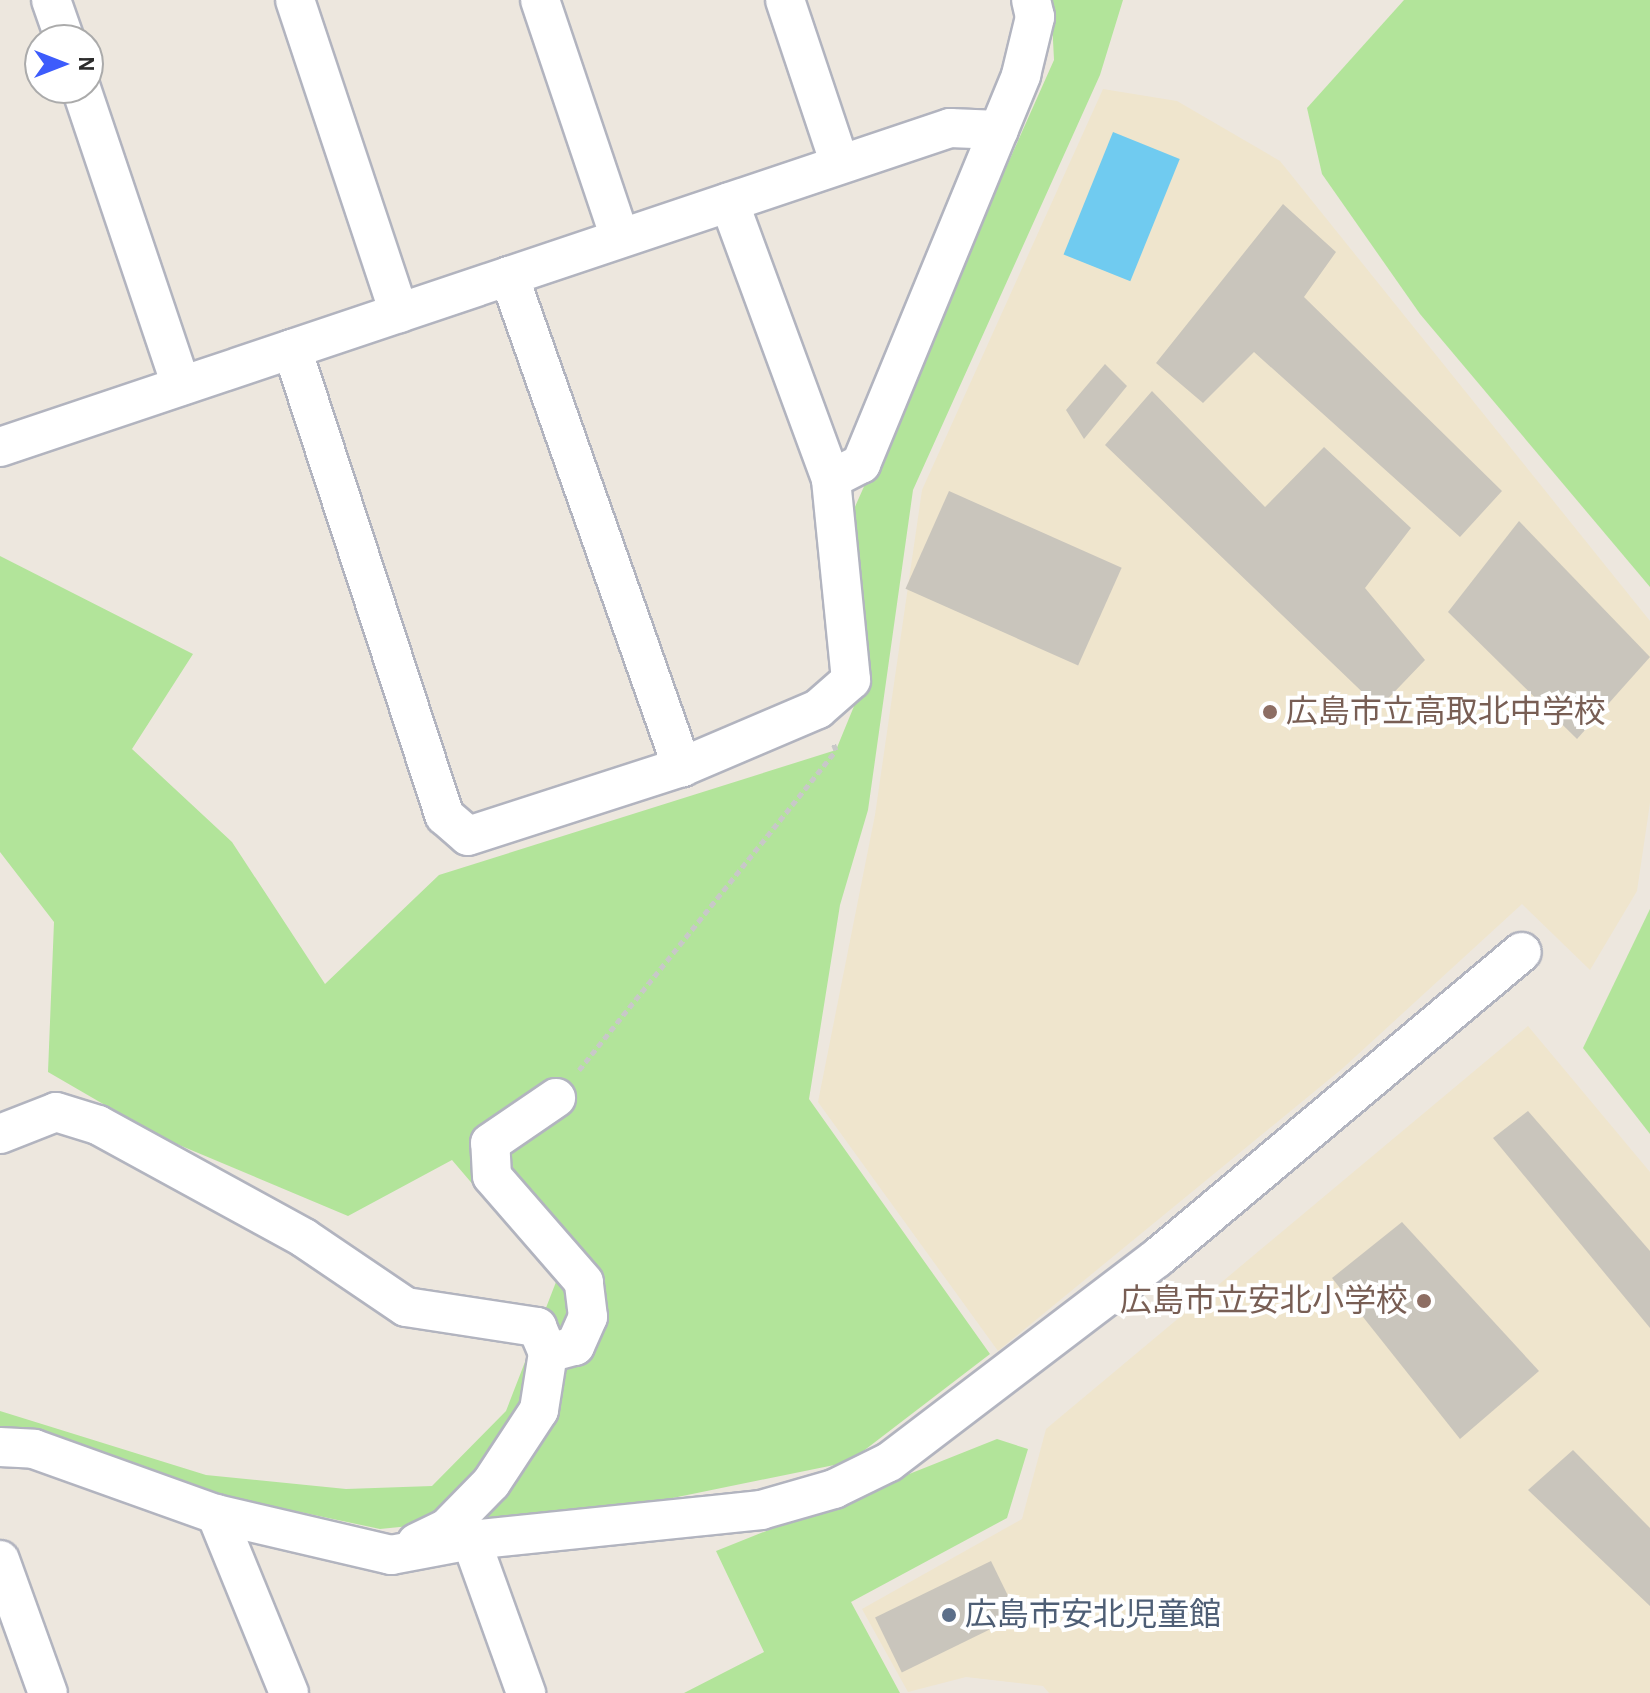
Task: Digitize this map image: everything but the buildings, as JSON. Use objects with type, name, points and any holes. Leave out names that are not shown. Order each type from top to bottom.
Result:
[{"type":"street","points":[[51,0],[59,24]]},
{"type":"street","points":[[295,0],[399,313]]},
{"type":"street","points":[[540,0],[620,238]]},
{"type":"street","points":[[785,0],[840,164]]},
{"type":"street","points":[[831,479],[861,464],[999,130],[1028,46],[1035,17],[1031,0]]},
{"type":"street","points":[[86,104],[181,386]]},
{"type":"street","points":[[0,447],[950,128],[999,130]]},
{"type":"street","points":[[292,349],[445,816],[468,836],[682,767],[818,709],[851,680],[831,479],[729,202]]},
{"type":"street","points":[[509,276],[682,767]]},
{"type":"street","points":[[0,1447],[34,1449],[94,1467],[216,1514],[391,1555],[471,1540],[761,1510],[834,1489],[889,1462],[1157,1258],[1522,952]]},
{"type":"street","points":[[548,1353],[575,1346],[588,1317],[584,1282],[492,1176],[490,1143],[556,1098]]},
{"type":"street","points":[[0,1134],[56,1112],[98,1125],[304,1238],[406,1307],[537,1327],[548,1353],[539,1410],[491,1483],[447,1528],[391,1555]]},
{"type":"street","points":[[216,1514],[289,1693]]},
{"type":"street","points":[[471,1540],[526,1693]]},
{"type":"street","points":[[0,1560],[48,1693]]},
{"type":"path","points":[[556,1098],[836,750],[818,709]]},
{"type":"shaded area","name":"広島市立高取北中学校","points":[[1103,89],[1177,101],[1280,161],[1650,621],[1650,803],[1637,891],[1590,970],[1522,904],[1343,1068],[998,1351],[818,1102],[875,815],[922,490]]},
{"type":"shaded area","name":"広島市立安北小学校","points":[[1528,1026],[1650,1172],[1650,1693],[1049,1693],[1043,1686],[966,1677],[908,1692],[862,1609],[1022,1519],[1046,1429]]},
{"type":"green space","points":[[1051,0],[1123,0],[1100,75],[913,490],[868,810],[840,905],[809,1099],[990,1354],[849,1462],[658,1501],[380,1529],[225,1496],[36,1438],[0,1435],[0,1411],[206,1475],[346,1489],[432,1486],[506,1411],[556,1282],[452,1160],[348,1216],[160,1137],[48,1072],[54,922],[0,852],[0,556],[193,654],[132,749],[232,842],[325,984],[439,875],[836,750],[859,694],[854,509],[1054,60]]},
{"type":"green space","points":[[1404,0],[1650,0],[1650,587],[1420,314],[1322,174],[1307,108]]},
{"type":"green space","points":[[1650,909],[1650,1134],[1583,1048]]},
{"type":"green space","points":[[997,1439],[1028,1449],[1007,1518],[851,1602],[900,1693],[684,1693],[764,1652],[716,1551]]},
{"type":"water","points":[[1113,132],[1180,159],[1130,281],[1064,254]]},
{"type":"place","name":"広島市立高取北中学校","points":[[1270,712]]},
{"type":"place","name":"広島市立安北小学校","points":[[1424,1301]]},
{"type":"place","name":"広島市安北児童館","points":[[949,1615]]}]
